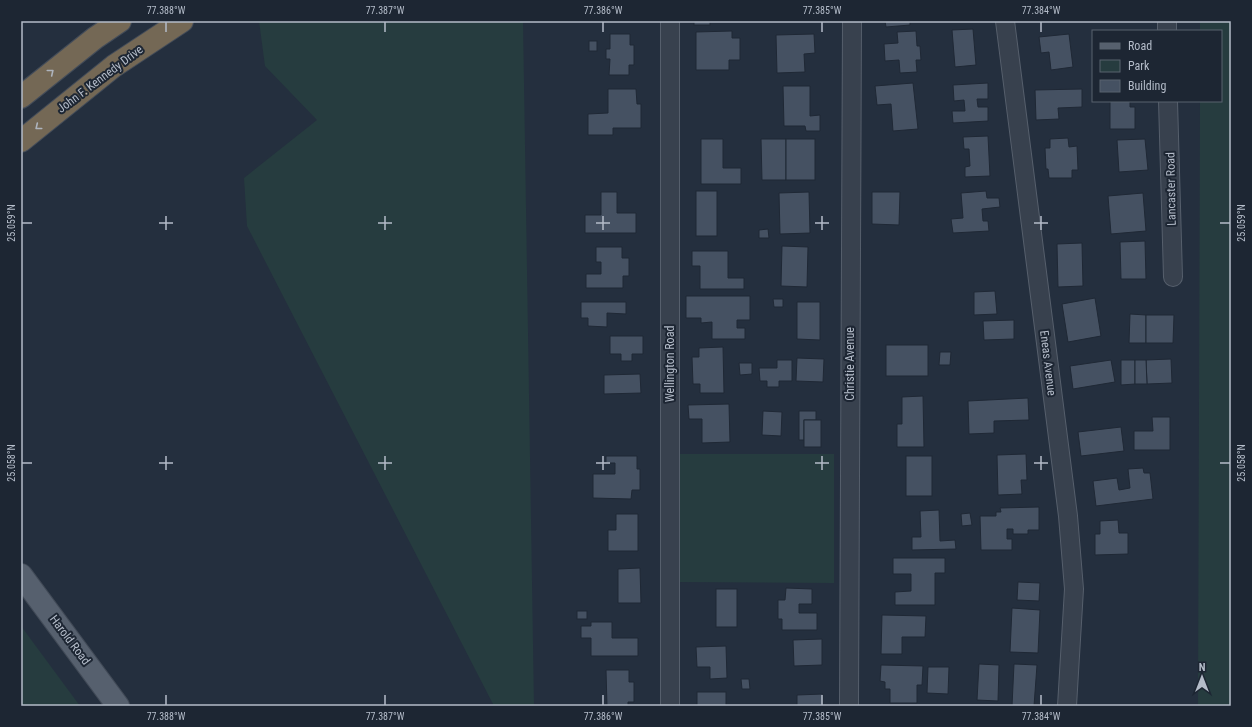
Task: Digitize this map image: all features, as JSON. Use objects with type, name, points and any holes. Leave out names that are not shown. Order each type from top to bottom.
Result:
[{"type":"highway","points":[[21,97],[120,21]]},
{"type":"highway","name":"John F. Kennedy Drive","points":[[21,141],[114,66],[182,21]]},
{"type":"main road","name":"Harold Road","points":[[21,575],[118,706]]},
{"type":"street","name":"Wellington Road","points":[[670,21],[670,706]]},
{"type":"street","name":"Christie Avenue","points":[[849,706],[852,21]]},
{"type":"street","name":"Eneas Avenue","points":[[1005,21],[1068,516],[1074,589],[1068,706]]},
{"type":"street","name":"Lancaster Road","points":[[1168,102],[1173,277]]},
{"type":"green space","points":[[259,21],[523,21],[534,706],[494,706],[247,226],[244,178],[317,120],[265,66]]},
{"type":"green space","points":[[1200,21],[1231,21],[1231,706],[1198,706],[1200,102],[1222,102],[1222,30],[1200,30]]},
{"type":"green space","points":[[675,454],[834,454],[834,583],[674,582]]},
{"type":"green space","points":[[21,626],[80,706],[21,706]]},
{"type":"building","points":[[694,21],[710,21],[710,25],[694,25]]},
{"type":"building","points":[[885,21],[910,21],[910,25],[886,27]]},
{"type":"building","points":[[973,29],[976,65],[955,67],[952,30]]},
{"type":"building","points":[[732,31],[732,38],[740,38],[740,60],[729,60],[729,70],[696,70],[696,32]]},
{"type":"building","points":[[916,31],[917,46],[920,46],[921,60],[916,60],[917,72],[900,73],[899,60],[885,61],[884,44],[898,43],[897,32]]},
{"type":"building","points":[[610,34],[630,34],[630,45],[634,45],[634,65],[629,65],[629,75],[609,75],[610,59],[606,59],[606,49],[610,49]]},
{"type":"building","points":[[814,34],[815,53],[804,54],[805,72],[777,73],[776,35]]},
{"type":"building","points":[[1069,34],[1073,67],[1051,70],[1049,52],[1041,53],[1039,37]]},
{"type":"building","points":[[589,41],[597,41],[597,51],[589,51]]},
{"type":"building","points":[[913,83],[918,129],[893,131],[891,104],[877,105],[875,86]]},
{"type":"building","points":[[988,83],[988,99],[977,99],[978,107],[988,107],[988,121],[953,123],[952,111],[965,111],[964,100],[954,101],[953,85]]},
{"type":"building","points":[[783,86],[810,86],[810,116],[820,115],[820,131],[806,131],[805,126],[784,126]]},
{"type":"building","points":[[608,89],[636,89],[637,104],[641,104],[641,128],[613,128],[613,135],[588,135],[588,114],[608,113]]},
{"type":"building","points":[[1082,89],[1082,107],[1058,108],[1059,119],[1036,120],[1035,90]]},
{"type":"building","points":[[1110,102],[1130,102],[1130,107],[1135,107],[1135,129],[1110,129]]},
{"type":"building","points":[[988,136],[990,176],[965,177],[965,167],[970,166],[969,149],[964,149],[963,137]]},
{"type":"building","points":[[1068,138],[1069,147],[1077,146],[1078,170],[1072,170],[1072,178],[1049,178],[1048,169],[1046,169],[1045,148],[1050,148],[1050,139]]},
{"type":"building","points":[[701,139],[723,139],[723,168],[741,168],[741,184],[701,184]]},
{"type":"building","points":[[761,139],[786,139],[786,180],[762,180]]},
{"type":"building","points":[[786,139],[815,139],[815,180],[786,180]]},
{"type":"building","points":[[1145,139],[1148,170],[1119,172],[1117,140]]},
{"type":"building","points":[[696,191],[717,191],[717,236],[696,236]]},
{"type":"building","points":[[986,191],[987,198],[999,198],[1000,207],[982,209],[983,221],[988,221],[989,231],[953,233],[951,219],[963,218],[961,193]]},
{"type":"building","points":[[601,192],[617,192],[617,213],[636,213],[636,233],[585,233],[585,215],[601,215]]},
{"type":"building","points":[[809,192],[810,233],[780,234],[779,193]]},
{"type":"building","points":[[872,192],[900,192],[899,225],[872,224]]},
{"type":"building","points":[[1143,193],[1146,231],[1111,234],[1108,196]]},
{"type":"building","points":[[768,229],[769,238],[759,238],[759,230]]},
{"type":"building","points":[[1145,241],[1146,279],[1121,279],[1120,242]]},
{"type":"building","points":[[1082,243],[1083,286],[1058,287],[1057,244]]},
{"type":"building","points":[[782,246],[808,247],[807,287],[781,286]]},
{"type":"building","points":[[596,247],[622,247],[622,258],[629,258],[629,276],[623,276],[623,288],[586,288],[586,274],[601,274],[601,262],[596,262]]},
{"type":"building","points":[[692,251],[728,251],[728,278],[744,278],[744,289],[700,289],[700,266],[692,266]]},
{"type":"building","points":[[995,291],[997,314],[974,315],[974,292]]},
{"type":"building","points":[[686,296],[750,296],[750,320],[737,320],[737,328],[745,328],[745,339],[712,339],[712,322],[701,323],[701,318],[686,318]]},
{"type":"building","points":[[1095,298],[1101,336],[1068,342],[1062,304]]},
{"type":"building","points":[[773,299],[783,299],[783,307],[774,307]]},
{"type":"building","points":[[581,302],[626,302],[626,314],[607,313],[607,327],[588,326],[588,318],[581,318]]},
{"type":"building","points":[[797,302],[820,302],[820,340],[797,339]]},
{"type":"building","points":[[1130,314],[1146,315],[1146,343],[1129,343]]},
{"type":"building","points":[[1146,315],[1174,315],[1173,343],[1146,343]]},
{"type":"building","points":[[1014,320],[1014,339],[984,340],[983,321]]},
{"type":"building","points":[[610,336],[643,336],[643,354],[632,354],[632,361],[621,361],[621,354],[610,354]]},
{"type":"building","points":[[886,345],[928,345],[928,376],[886,376]]},
{"type":"building","points":[[723,347],[724,393],[700,393],[700,384],[693,384],[692,357],[699,357],[699,348]]},
{"type":"building","points":[[940,352],[951,352],[950,365],[939,365]]},
{"type":"building","points":[[797,358],[824,359],[823,382],[796,381]]},
{"type":"building","points":[[1171,359],[1172,383],[1147,384],[1146,360]]},
{"type":"building","points":[[777,360],[792,360],[792,381],[779,381],[779,387],[767,387],[767,381],[760,381],[759,368],[777,368]]},
{"type":"building","points":[[1111,360],[1115,382],[1073,389],[1070,366]]},
{"type":"building","points":[[1121,360],[1135,360],[1135,384],[1121,385]]},
{"type":"building","points":[[1135,360],[1146,360],[1147,384],[1135,384]]},
{"type":"building","points":[[739,363],[752,363],[752,374],[740,375]]},
{"type":"building","points":[[640,374],[641,393],[604,394],[604,375]]},
{"type":"building","points":[[923,396],[924,447],[897,447],[897,424],[902,424],[902,397]]},
{"type":"building","points":[[1028,398],[1029,420],[994,421],[994,433],[969,434],[968,401]]},
{"type":"building","points":[[729,404],[730,442],[702,443],[702,419],[689,419],[688,405]]},
{"type":"building","points":[[763,411],[782,412],[781,436],[762,435]]},
{"type":"building","points":[[799,411],[816,411],[816,420],[804,420],[804,440],[799,440]]},
{"type":"building","points":[[1152,417],[1170,417],[1170,450],[1134,450],[1134,431],[1153,431]]},
{"type":"building","points":[[804,420],[821,420],[821,447],[804,447]]},
{"type":"building","points":[[1121,427],[1124,451],[1081,456],[1078,432]]},
{"type":"building","points":[[1026,454],[1027,480],[1021,480],[1022,494],[998,495],[997,455]]},
{"type":"building","points":[[606,456],[637,456],[637,469],[640,469],[640,490],[632,490],[631,499],[593,498],[593,474],[615,474],[615,463],[606,463]]},
{"type":"building","points":[[906,456],[932,456],[932,496],[906,496]]},
{"type":"building","points":[[1143,468],[1144,473],[1150,473],[1153,499],[1096,506],[1093,481],[1117,478],[1119,490],[1130,488],[1128,469]]},
{"type":"building","points":[[1039,507],[1039,530],[1028,530],[1028,534],[1013,534],[1013,529],[1007,529],[1007,539],[1012,539],[1012,550],[981,550],[980,516],[996,516],[996,512],[1001,512],[1000,508]]},
{"type":"building","points":[[939,510],[940,541],[955,540],[956,549],[912,550],[912,537],[921,537],[920,511]]},
{"type":"building","points":[[970,513],[972,525],[962,526],[961,514]]},
{"type":"building","points":[[616,514],[638,514],[638,551],[608,551],[608,530],[616,530]]},
{"type":"building","points":[[1118,520],[1119,533],[1128,533],[1128,554],[1095,555],[1095,534],[1100,534],[1100,521]]},
{"type":"building","points":[[893,558],[945,558],[945,573],[935,573],[935,605],[895,605],[895,592],[911,591],[911,574],[893,574]]},
{"type":"building","points":[[640,568],[641,603],[618,603],[618,569]]},
{"type":"building","points":[[1018,582],[1040,583],[1039,601],[1017,600]]},
{"type":"building","points":[[786,588],[812,589],[812,604],[799,604],[799,613],[817,613],[817,630],[782,630],[782,619],[778,619],[778,600],[785,600]]},
{"type":"building","points":[[716,589],[737,589],[737,627],[716,627]]},
{"type":"building","points":[[1012,608],[1040,610],[1038,653],[1010,652]]},
{"type":"building","points":[[577,611],[587,611],[587,619],[577,619]]},
{"type":"building","points":[[882,615],[926,616],[925,637],[902,637],[902,654],[881,654]]},
{"type":"building","points":[[591,622],[612,622],[612,638],[638,638],[638,656],[591,656],[591,638],[581,638],[581,626],[591,626]]},
{"type":"building","points":[[822,639],[822,665],[794,666],[793,640]]},
{"type":"building","points":[[726,646],[727,678],[710,679],[710,667],[697,667],[696,647]]},
{"type":"building","points":[[979,664],[999,665],[998,701],[977,700]]},
{"type":"building","points":[[1014,664],[1037,665],[1034,706],[1012,706]]},
{"type":"building","points":[[881,665],[923,666],[922,685],[917,685],[917,703],[890,703],[890,689],[885,689],[885,682],[880,681]]},
{"type":"building","points":[[928,667],[949,667],[948,694],[927,693]]},
{"type":"building","points":[[606,670],[629,670],[629,682],[634,682],[634,702],[628,702],[628,706],[607,706]]},
{"type":"building","points":[[741,679],[749,679],[750,689],[742,689]]},
{"type":"building","points":[[697,692],[726,692],[726,706],[697,706]]},
{"type":"building","points":[[823,694],[823,706],[797,706],[797,695]]}]
